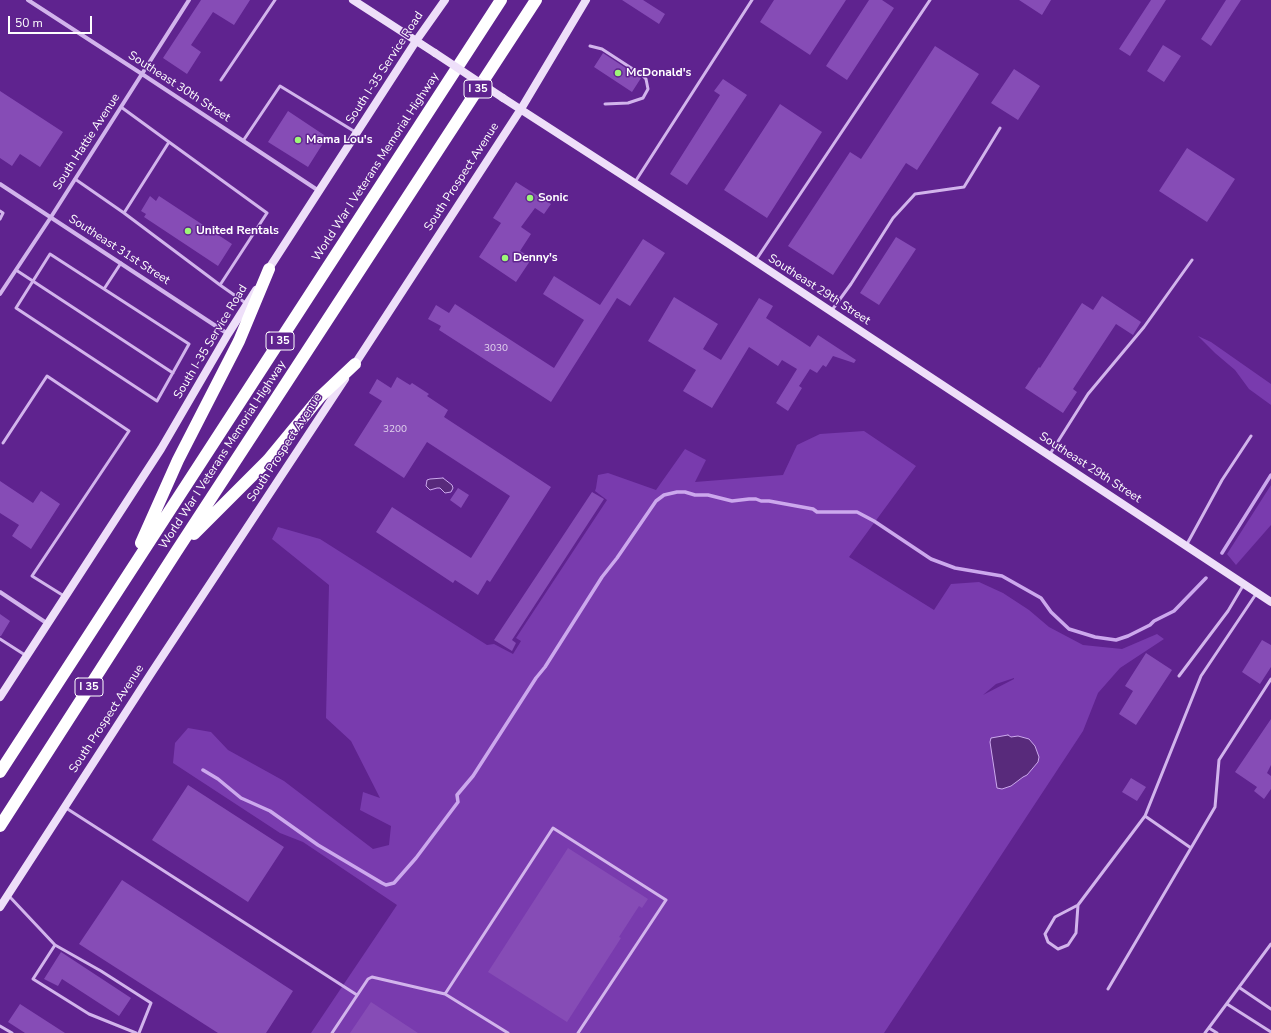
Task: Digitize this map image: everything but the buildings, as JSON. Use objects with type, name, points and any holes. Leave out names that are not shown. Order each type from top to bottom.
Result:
[{"type":"highway","name":"World War I Veterans Memorial Highway","points":[[0,772],[501,0]]},
{"type":"highway","name":"World War I Veterans Memorial Highway","points":[[1,825],[176,552],[536,0]]},
{"type":"highway","points":[[127,576],[178,460],[239,341],[269,269]]},
{"type":"highway","points":[[176,552],[268,460],[320,397],[354,364]]},
{"type":"main road","name":"Southeast 29th Street","points":[[353,0],[635,183],[1271,602]]},
{"type":"main road","name":"South I-35 Service Road","points":[[0,697],[161,449],[246,304],[416,41],[445,0]]},
{"type":"main road","name":"South Prospect Avenue","points":[[0,907],[521,109],[586,0]]},
{"type":"street","name":"Southeast 30th Street","points":[[28,0],[319,191]]},
{"type":"street","name":"South Hattie Avenue","points":[[0,294],[51,217],[189,0]]},
{"type":"street","name":"Southeast 31st Street","points":[[0,184],[228,334]]},
{"type":"street","points":[[0,592],[48,624]]},
{"type":"lane","points":[[221,80],[276,0]]},
{"type":"lane","points":[[635,183],[752,0]]},
{"type":"lane","points":[[755,262],[930,0]]},
{"type":"lane","points":[[590,46],[602,48],[646,79],[648,89],[643,98],[628,103],[605,104]]},
{"type":"lane","points":[[243,140],[280,86],[357,133]]},
{"type":"lane","points":[[121,107],[267,213],[220,285]]},
{"type":"lane","points":[[831,312],[851,284],[893,218],[915,194],[964,187],[1000,128]]},
{"type":"lane","points":[[124,213],[169,142]]},
{"type":"lane","points":[[75,179],[124,213],[246,304]]},
{"type":"lane","points":[[0,211],[3,213],[0,219]]},
{"type":"lane","points":[[50,254],[104,290],[189,344],[157,402],[16,308],[50,254]]},
{"type":"lane","points":[[1049,455],[1088,394],[1144,327],[1192,260]]},
{"type":"lane","points":[[104,290],[121,263]]},
{"type":"lane","points":[[16,270],[173,373]]},
{"type":"lane","points":[[3,443],[47,376],[129,431],[32,576],[65,597]]},
{"type":"lane","points":[[1186,546],[1222,480],[1251,436]]},
{"type":"lane","points":[[1179,676],[1228,611],[1244,584]]},
{"type":"lane","points":[[1078,905],[1076,933],[1068,945],[1058,949],[1048,942],[1045,934],[1055,917],[1078,905],[1145,816],[1201,676],[1257,593]]},
{"type":"lane","points":[[0,639],[27,656]]},
{"type":"lane","points":[[1108,989],[1215,807],[1219,760],[1271,679]]},
{"type":"lane","points":[[65,807],[357,995]]},
{"type":"lane","points":[[1145,816],[1191,848]]},
{"type":"lane","points":[[446,994],[554,828],[666,900],[578,1033]]},
{"type":"lane","points":[[8,895],[55,945],[101,971],[151,1003],[139,1033]]},
{"type":"lane","points":[[1205,1033],[1240,988],[1271,944]]},
{"type":"lane","points":[[55,945],[33,979],[89,1014],[136,1033]]},
{"type":"lane","points":[[332,1033],[368,978],[372,977],[446,994],[508,1033]]},
{"type":"lane","points":[[1240,988],[1271,1008]]},
{"type":"lane","points":[[1227,1004],[1271,1032]]},
{"type":"lane","points":[[0,1026],[12,1033]]},
{"type":"lane","points":[[1209,1028],[1217,1033]]},
{"type":"shaded area","points":[[1198,336],[1211,342],[1271,384],[1271,405],[1249,389],[1235,370]]},
{"type":"shaded area","points":[[864,431],[916,466],[849,557],[934,610],[951,584],[979,582],[1003,593],[1029,610],[1049,627],[1083,645],[1122,649],[1157,634],[1164,639],[1120,668],[1098,693],[1083,731],[884,1033],[311,1033],[397,905],[303,842],[280,833],[173,763],[175,743],[188,728],[211,732],[228,750],[284,781],[373,849],[389,845],[391,826],[360,810],[363,792],[380,798],[351,741],[326,718],[329,585],[272,539],[278,527],[320,539],[487,645],[494,644],[513,654],[521,641],[516,638],[607,500],[595,491],[598,475],[608,473],[656,490],[685,449],[706,460],[695,482],[783,475],[797,445],[820,434]],"holes":[[[1014,679],[983,695],[996,684]]]},
{"type":"shaded area","points":[[443,478],[452,485],[453,488],[451,492],[445,493],[440,488],[430,490],[426,486],[427,480]]},
{"type":"shaded area","points":[[1271,485],[1271,525],[1236,565],[1227,554]]},
{"type":"shaded area","points":[[1008,735],[1011,737],[1018,736],[1029,739],[1035,746],[1039,757],[1038,762],[1027,775],[1011,786],[1002,789],[997,788],[990,742],[991,738]]},
{"type":"waterway","points":[[1222,553],[1271,475]]},
{"type":"waterway","points":[[203,770],[218,779],[241,798],[270,811],[318,845],[382,883],[386,885],[394,883],[416,858],[458,802],[457,795],[473,776],[602,577],[617,558],[656,501],[664,495],[677,492],[685,492],[695,495],[708,495],[732,501],[756,499],[813,509],[817,512],[857,512],[874,521],[931,559],[955,568],[1002,576],[1041,598],[1051,612],[1069,629],[1095,637],[1116,640],[1150,625],[1154,621],[1174,611],[1206,578]]},
{"type":"place","name":"McDonald's","points":[[618,73]]},
{"type":"place","name":"Mama Lou's","points":[[298,140]]},
{"type":"place","name":"Sonic","points":[[530,198]]},
{"type":"place","name":"United Rentals","points":[[188,231]]},
{"type":"place","name":"Denny's","points":[[505,258]]}]
